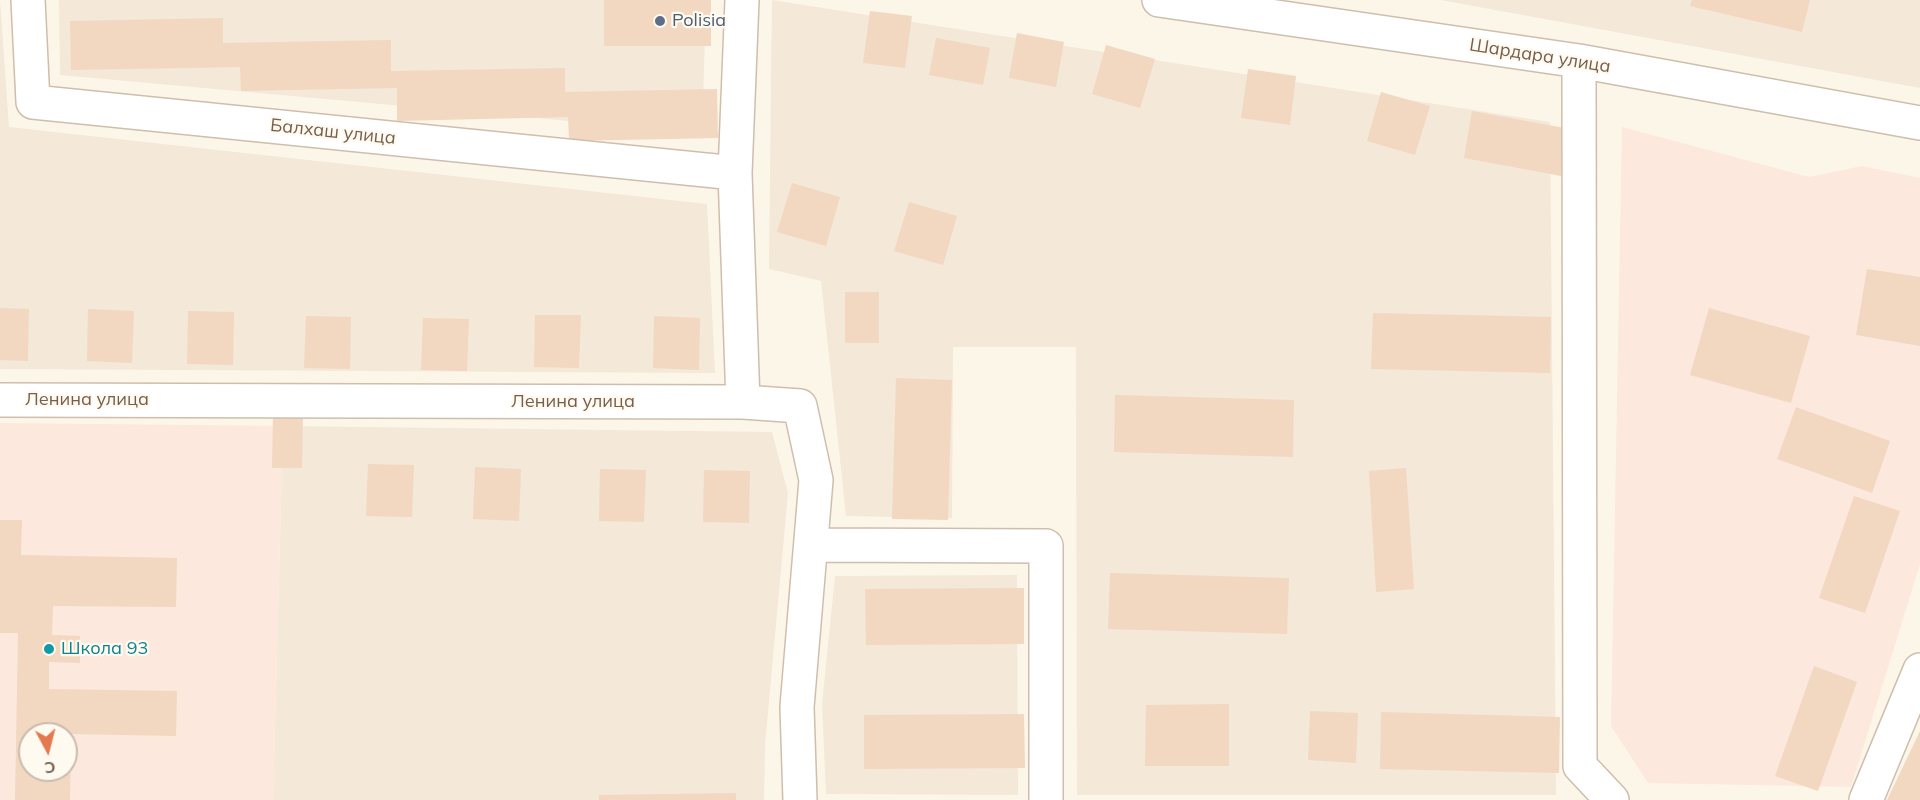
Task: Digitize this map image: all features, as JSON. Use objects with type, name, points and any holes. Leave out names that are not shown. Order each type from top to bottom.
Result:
[{"type":"street","name":"Балхаш улица","points":[[28,0],[33,102],[735,173]]},
{"type":"street","points":[[742,0],[735,173],[743,402]]},
{"type":"street","name":"Шардара улица","points":[[1159,0],[1579,61],[1920,123]]},
{"type":"street","points":[[1579,61],[1580,766],[1612,800]]},
{"type":"street","name":"Ленина улица","points":[[0,400],[743,402],[800,406],[816,480],[811,544]]},
{"type":"street","points":[[800,800],[797,707],[811,544],[1046,546],[1046,800]]},
{"type":"street","points":[[1866,800],[1920,670]]},
{"type":"shaded area","points":[[0,0],[9,127],[707,204],[715,373],[0,369]]},
{"type":"shaded area","points":[[59,0],[706,0],[702,133],[60,75]]},
{"type":"shaded area","points":[[772,0],[1550,122],[1556,795],[1077,795],[1076,347],[953,347],[952,518],[846,516],[821,281],[769,269]]},
{"type":"shaded area","points":[[1441,0],[1920,0],[1920,88]]},
{"type":"shaded area","points":[[1622,127],[1809,177],[1862,166],[1920,178],[1920,564],[1851,787],[1648,783],[1611,726]]},
{"type":"shaded area","points":[[0,423],[283,426],[273,800],[0,800]]},
{"type":"shaded area","points":[[283,426],[772,432],[788,493],[765,745],[764,800],[273,800]]},
{"type":"shaded area","points":[[1017,575],[1018,795],[826,794],[822,704],[835,576]]},
{"type":"building","points":[[604,0],[711,0],[711,46],[604,46]]},
{"type":"building","points":[[1692,0],[1810,0],[1802,32],[1690,6]]},
{"type":"building","points":[[870,11],[912,16],[905,68],[863,63]]},
{"type":"building","points":[[223,18],[223,43],[391,40],[391,71],[565,68],[565,92],[717,89],[718,138],[569,141],[568,117],[397,121],[397,88],[241,91],[240,67],[71,70],[70,21]]},
{"type":"building","points":[[1017,33],[1064,42],[1056,87],[1009,78]]},
{"type":"building","points":[[936,38],[990,48],[983,85],[929,75]]},
{"type":"building","points":[[1106,45],[1155,59],[1140,108],[1092,94]]},
{"type":"building","points":[[1248,69],[1296,76],[1290,125],[1241,118]]},
{"type":"building","points":[[1381,92],[1430,106],[1415,155],[1367,141]]},
{"type":"building","points":[[1472,111],[1570,129],[1561,176],[1464,158]]},
{"type":"building","points":[[792,183],[840,197],[826,246],[777,232]]},
{"type":"building","points":[[909,202],[957,216],[943,265],[894,251]]},
{"type":"building","points":[[1867,269],[1920,277],[1920,346],[1856,335]]},
{"type":"building","points":[[845,292],[879,292],[879,343],[845,343]]},
{"type":"building","points":[[0,308],[29,309],[28,361],[0,360]]},
{"type":"building","points":[[1709,308],[1810,336],[1791,403],[1690,375]]},
{"type":"building","points":[[88,309],[134,311],[132,363],[87,361]]},
{"type":"building","points":[[188,311],[234,312],[233,365],[187,364]]},
{"type":"building","points":[[1373,313],[1551,317],[1550,373],[1371,369]]},
{"type":"building","points":[[535,315],[581,315],[579,368],[534,367]]},
{"type":"building","points":[[306,316],[351,317],[350,369],[304,368]]},
{"type":"building","points":[[654,316],[700,318],[699,370],[653,368]]},
{"type":"building","points":[[423,318],[469,319],[467,371],[421,370]]},
{"type":"building","points":[[896,378],[952,380],[948,520],[892,519]]},
{"type":"building","points":[[1115,395],[1294,400],[1293,457],[1114,452]]},
{"type":"building","points":[[1796,407],[1890,441],[1872,493],[1777,459]]},
{"type":"building","points":[[273,415],[303,416],[302,468],[272,468]]},
{"type":"building","points":[[368,464],[414,465],[412,517],[366,516]]},
{"type":"building","points":[[475,467],[521,469],[519,521],[473,519]]},
{"type":"building","points":[[1406,468],[1414,589],[1376,592],[1369,471]]},
{"type":"building","points":[[600,469],[646,470],[644,522],[599,521]]},
{"type":"building","points":[[704,470],[750,471],[749,523],[703,522]]},
{"type":"building","points":[[1854,496],[1900,511],[1865,613],[1819,598]]},
{"type":"building","name":"Школа 93","points":[[0,520],[22,520],[21,555],[177,558],[176,607],[53,606],[52,635],[80,636],[80,663],[49,662],[49,689],[177,691],[176,736],[78,734],[78,722],[18,722],[18,782],[70,782],[70,800],[15,800],[18,633],[0,633]]},
{"type":"building","points":[[1110,573],[1289,578],[1287,634],[1108,629]]},
{"type":"building","points":[[1024,588],[1024,644],[866,645],[865,589]]},
{"type":"building","points":[[1814,666],[1857,682],[1818,791],[1775,776]]},
{"type":"building","points":[[1229,704],[1229,766],[1145,766],[1146,705]]},
{"type":"building","points":[[1310,711],[1358,713],[1356,763],[1308,760]]},
{"type":"building","points":[[1381,712],[1560,717],[1559,773],[1380,769]]},
{"type":"building","points":[[1024,714],[1025,768],[864,769],[864,715]]},
{"type":"building","points":[[1920,731],[1920,800],[1887,800]]},
{"type":"building","points":[[736,793],[736,800],[599,800],[599,795]]},
{"type":"place","name":"Polisia","points":[[660,21]]},
{"type":"place","name":"Школа 93","points":[[49,649]]}]
